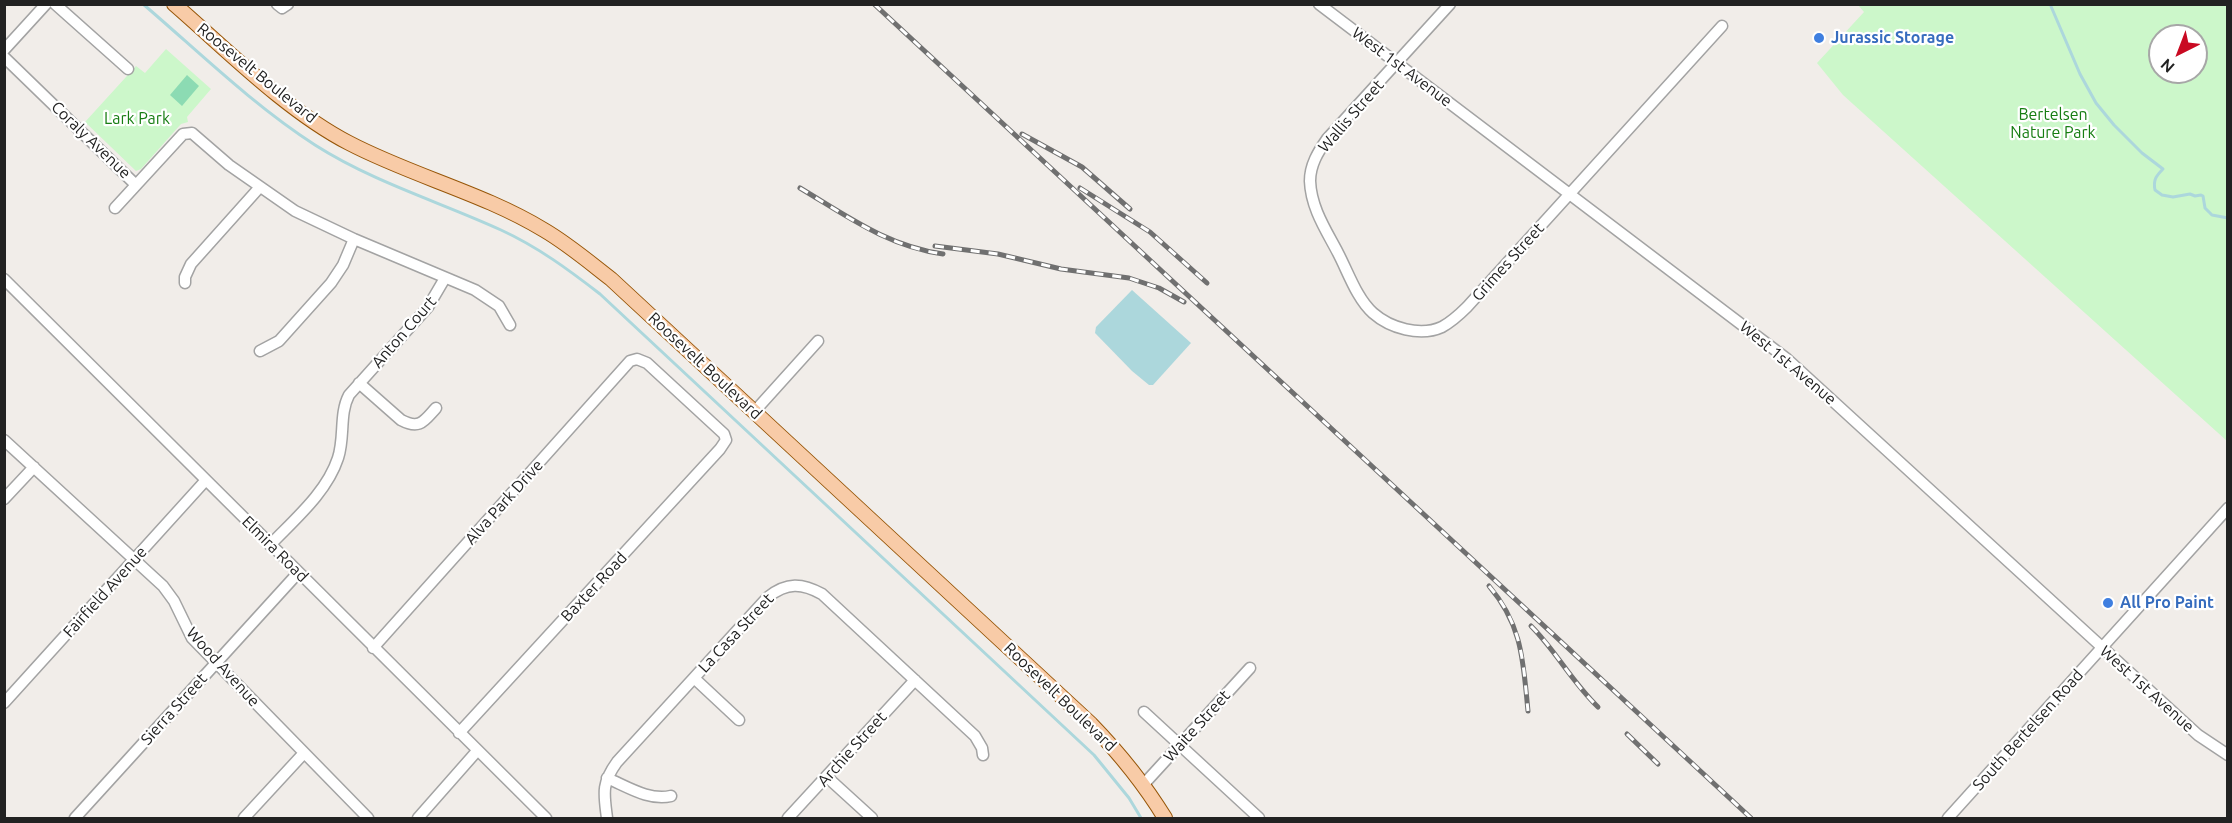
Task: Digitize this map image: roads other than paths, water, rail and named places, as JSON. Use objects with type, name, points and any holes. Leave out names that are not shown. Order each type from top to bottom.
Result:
[{"type":"main road","name":"Roosevelt Boulevard","points":[[174,4],[313,121],[347,142],[504,210],[544,230],[611,279],[1092,724],[1144,784],[1165,819]]},
{"type":"street","points":[[4,50],[46,4]]},
{"type":"street","points":[[55,4],[128,69]]},
{"type":"street","name":"West 1st Avenue","points":[[1320,4],[1799,369],[2198,735],[2228,755]]},
{"type":"street","name":"Wallis Street","points":[[1310,178],[1313,164],[1327,139],[1450,4]]},
{"type":"street","name":"Grimes Street","points":[[1310,178],[1313,202],[1319,217],[1361,297],[1372,312],[1387,323],[1407,330],[1427,331],[1442,327],[1467,307],[1722,26]]},
{"type":"street","name":"Coraly Avenue","points":[[4,57],[136,184],[187,132],[197,136],[259,188],[304,216],[488,297],[499,306],[510,325]]},
{"type":"street","points":[[115,208],[136,184]]},
{"type":"street","points":[[185,284],[185,277],[191,264],[259,188]]},
{"type":"street","points":[[260,351],[279,341],[331,283],[343,265],[354,239]]},
{"type":"street","name":"Anton Court","points":[[270,545],[318,494],[330,477],[343,440],[344,405],[359,383],[428,307],[445,278]]},
{"type":"street","name":"Elmira Road","points":[[7,287],[206,480],[546,819]]},
{"type":"street","points":[[754,412],[818,341]]},
{"type":"street","name":"Baxter Road","points":[[459,733],[726,440],[724,434],[647,363],[637,359]]},
{"type":"street","name":"Alva Park Drive","points":[[374,648],[627,364],[637,359]]},
{"type":"street","name":"Anton Court","points":[[359,383],[408,424],[423,423],[436,408]]},
{"type":"street","name":"Wood Avenue","points":[[4,440],[163,586],[174,601],[192,638],[368,819]]},
{"type":"street","points":[[4,499],[34,467]]},
{"type":"street","name":"Fairfield Avenue","points":[[4,703],[206,480]]},
{"type":"street","name":"South Bertelsen Road","points":[[1948,819],[2228,508]]},
{"type":"street","name":"Sierra Street","points":[[75,819],[298,573]]},
{"type":"street","name":"La Casa Street","points":[[607,778],[617,762],[768,597],[788,585],[809,587],[822,594],[975,736],[980,741],[983,755]]},
{"type":"street","name":"Waite Street","points":[[1144,784],[1250,668]]},
{"type":"street","points":[[694,678],[739,720]]},
{"type":"street","name":"Archie Street","points":[[788,819],[915,680]]},
{"type":"street","points":[[1144,712],[1259,819]]},
{"type":"street","points":[[418,819],[477,751]]},
{"type":"street","points":[[244,819],[304,753]]},
{"type":"street","points":[[826,777],[872,819]]},
{"type":"street","points":[[607,819],[603,788],[607,778],[648,796],[656,798],[671,796]]},
{"type":"water","points":[[1132,290],[1191,343],[1153,385],[1149,385],[1132,371],[1095,333],[1096,327]]},
{"type":"waterway","points":[[143,4],[227,78],[315,145],[383,181],[515,237],[553,259],[600,294],[1094,755],[1129,798],[1141,818]]},
{"type":"waterway","points":[[2050,4],[2080,74],[2096,103],[2142,153],[2163,169],[2154,183],[2155,190],[2162,195],[2173,197],[2201,195],[2205,208],[2212,215],[2228,218]]},
{"type":"railway","points":[[874,4],[1751,818]]},
{"type":"railway","points":[[1022,134],[1082,167],[1130,209]]},
{"type":"railway","points":[[800,188],[886,237],[923,250],[943,254]]},
{"type":"railway","points":[[1080,188],[1150,232],[1207,283]]},
{"type":"railway","points":[[935,246],[998,254],[1061,269],[1129,278],[1159,288],[1184,302]]},
{"type":"railway","points":[[1489,586],[1509,616],[1515,630],[1522,660],[1528,711]]},
{"type":"railway","points":[[1531,626],[1598,707]]},
{"type":"railway","points":[[1627,734],[1658,764]]},
{"type":"place","name":"Jurassic Storage","points":[[1819,38]]},
{"type":"place","name":"All Pro Paint","points":[[2108,603]]},
{"type":"park label","name":"Lark Park","points":[[137,119]]},
{"type":"park label","name":"Bertelsen Nature Park","points":[[2053,124]]}]
